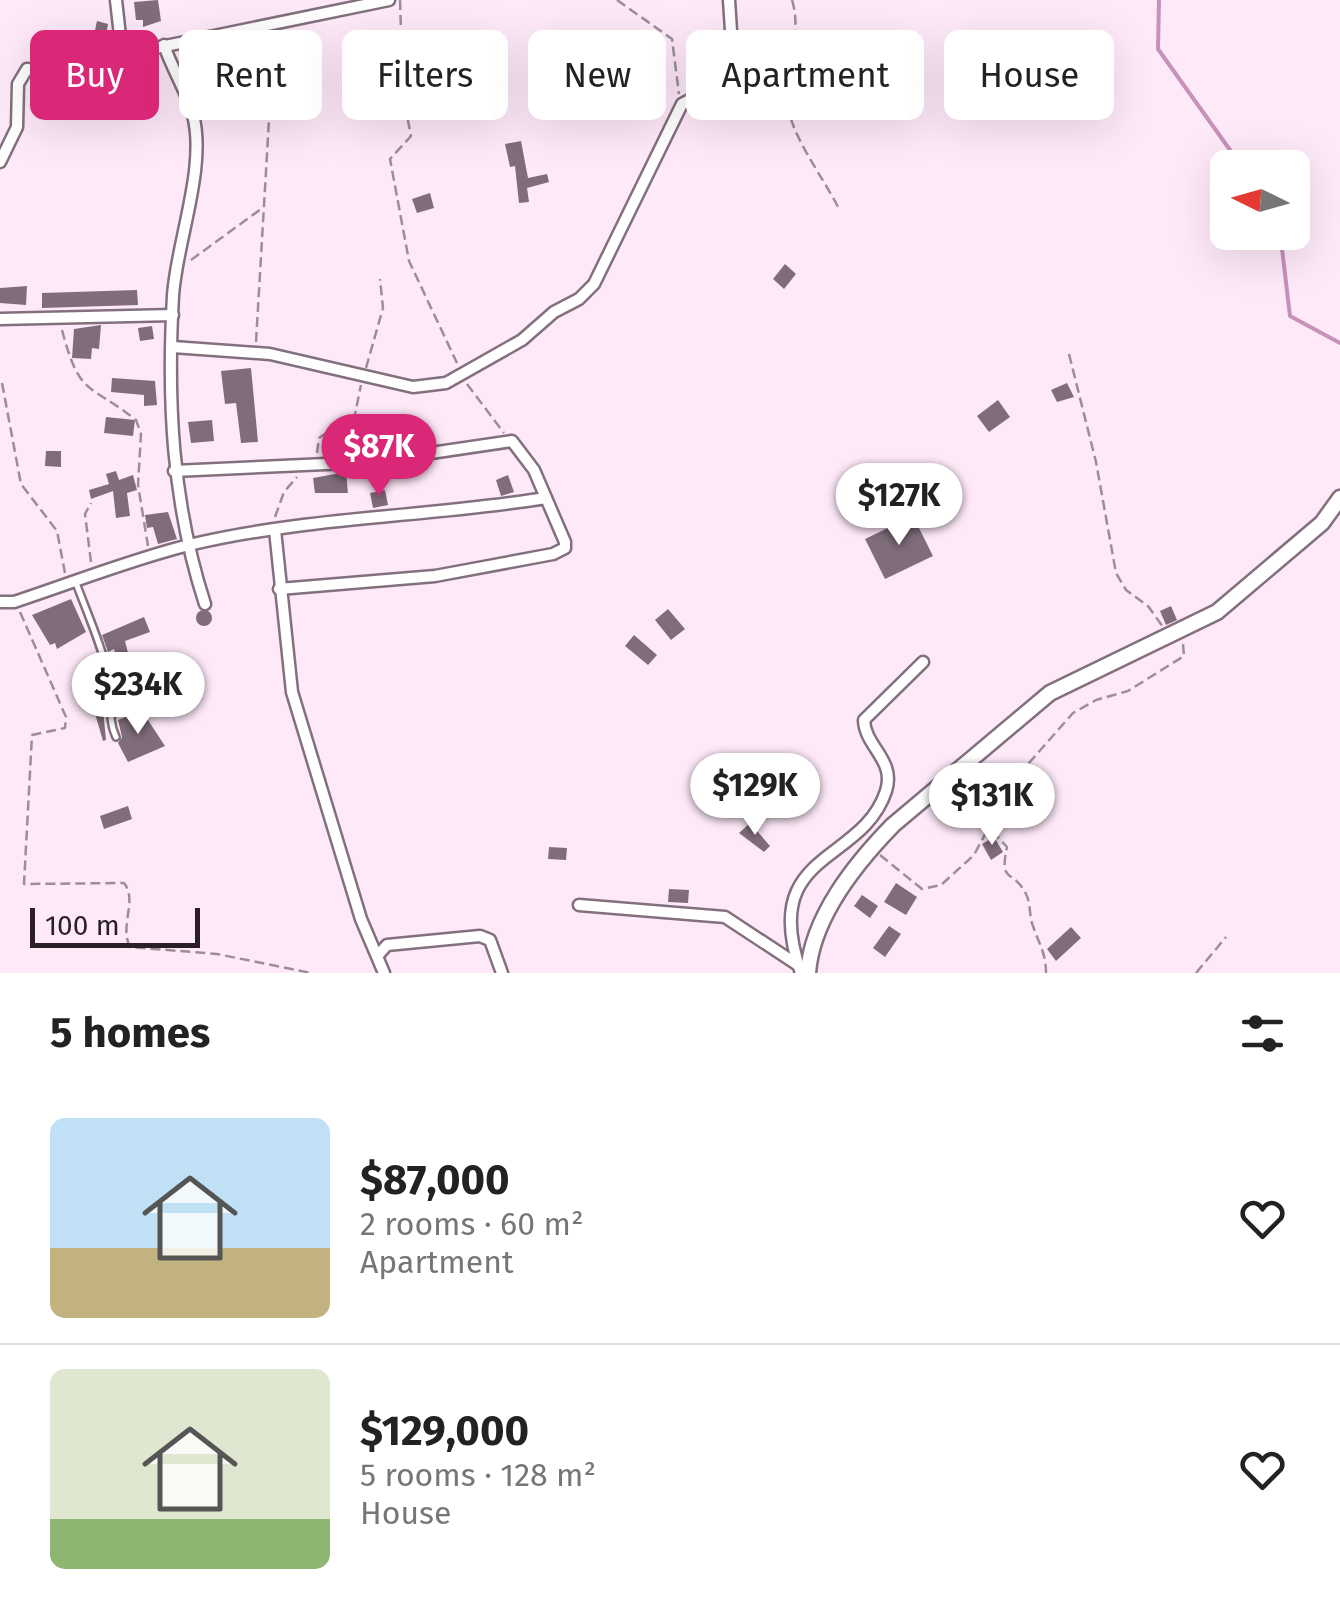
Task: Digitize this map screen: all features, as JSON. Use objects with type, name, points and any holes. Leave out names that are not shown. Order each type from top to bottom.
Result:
[{"type":"street","points":[[116,0],[119,30]]},
{"type":"street","points":[[159,47],[389,0]]},
{"type":"street","points":[[173,347],[256,354],[413,388],[463,377],[588,293],[682,104],[734,77],[729,0]]},
{"type":"street","points":[[164,45],[194,120],[188,212],[173,315],[174,471],[204,604]]},
{"type":"street","points":[[0,162],[17,127],[18,84],[30,69]]},
{"type":"street","points":[[0,320],[173,315]]},
{"type":"street","points":[[174,471],[356,463],[512,442],[534,470],[565,542],[560,552],[435,576],[279,589]]},
{"type":"street","points":[[0,602],[14,602],[188,545],[268,531],[452,514],[546,498]]},
{"type":"street","points":[[803,970],[828,911],[872,846],[1050,693],[1080,675],[1217,612],[1322,523],[1340,498]]},
{"type":"street","points":[[268,531],[292,692],[361,919],[384,973]]},
{"type":"street","points":[[803,970],[792,918],[805,877],[817,862],[852,836],[878,807],[888,788],[884,756],[866,732],[864,720],[923,662]]},
{"type":"street","points":[[578,904],[725,917],[803,970]]},
{"type":"street","points":[[379,954],[386,945],[480,936],[490,940],[502,973]]},
{"type":"lane","points":[[71,582],[108,674],[112,700],[108,717],[116,737]]},
{"type":"path","points":[[400,0],[403,95],[411,136],[390,159],[409,261],[463,377],[484,412],[512,442]]},
{"type":"path","points":[[617,0],[672,39],[674,82],[682,104]]},
{"type":"path","points":[[792,0],[798,30],[787,104],[810,167],[824,179],[838,207]]},
{"type":"path","points":[[256,354],[269,120]]},
{"type":"path","points":[[178,270],[263,208]]},
{"type":"path","points":[[356,463],[355,414],[383,308],[380,279]]},
{"type":"path","points":[[60,320],[73,372],[94,394],[136,420],[140,434],[138,485],[149,558]]},
{"type":"path","points":[[872,846],[914,884],[931,888],[964,866],[1014,780],[1068,718],[1096,700],[1128,690],[1184,656],[1156,614],[1126,590],[1116,574],[1096,462],[1069,354]]},
{"type":"path","points":[[2,383],[21,484],[57,531],[71,582]]},
{"type":"path","points":[[268,531],[287,485],[317,458],[320,438],[355,414]]},
{"type":"path","points":[[92,503],[84,514],[92,574]]},
{"type":"path","points":[[14,602],[29,626],[66,716],[65,728],[32,734],[24,884],[124,883],[130,892],[125,930],[130,947],[218,954],[311,973]]},
{"type":"path","points":[[989,828],[1006,847],[1002,861],[1005,874],[1027,895],[1033,928],[1045,950],[1046,973]]},
{"type":"path","points":[[1196,973],[1226,937]]},
{"type":"building","points":[[158,0],[161,21],[143,27],[143,20],[136,20],[134,2]]},
{"type":"building","points":[[97,21],[108,24],[107,30],[95,30]]},
{"type":"building","points":[[521,141],[528,178],[547,174],[549,182],[527,188],[529,202],[519,203],[515,166],[510,167],[505,144]]},
{"type":"building","points":[[430,193],[434,208],[417,213],[412,199]]},
{"type":"building","points":[[785,264],[796,274],[784,289],[773,279]]},
{"type":"building","points":[[27,286],[26,305],[0,303],[0,288]]},
{"type":"building","points":[[137,290],[138,305],[42,308],[42,293]]},
{"type":"building","points":[[101,325],[99,349],[92,348],[91,359],[72,358],[74,329]]},
{"type":"building","points":[[152,326],[154,339],[140,341],[138,328]]},
{"type":"building","points":[[251,368],[258,442],[241,443],[236,403],[225,404],[221,371]]},
{"type":"building","points":[[112,378],[155,381],[157,405],[144,406],[144,395],[111,392]]},
{"type":"building","points":[[1067,383],[1074,397],[1057,402],[1051,390]]},
{"type":"building","points":[[998,400],[1010,417],[989,432],[977,416]]},
{"type":"building","points":[[106,417],[135,420],[133,436],[104,433]]},
{"type":"building","points":[[212,420],[214,441],[191,443],[188,422]]},
{"type":"building","points":[[346,437],[347,454],[330,455],[329,438]]},
{"type":"building","points":[[46,451],[61,451],[61,467],[45,466]]},
{"type":"building","points":[[116,471],[119,480],[133,475],[137,490],[127,493],[130,516],[116,518],[113,491],[91,499],[89,490],[109,484],[106,474]]},
{"type":"building","points":[[346,472],[348,493],[315,493],[313,478]]},
{"type":"building","points":[[508,475],[514,492],[501,496],[496,480]]},
{"type":"building","points":[[385,490],[388,505],[373,508],[370,493]]},
{"type":"building","points":[[168,512],[177,539],[158,544],[153,527],[147,528],[145,515]]},
{"type":"building","points":[[913,516],[933,556],[885,579],[865,539]]},
{"type":"building","points":[[71,599],[86,632],[57,649],[55,643],[50,645],[32,615]]},
{"type":"building","points":[[1171,606],[1177,620],[1166,625],[1160,611]]},
{"type":"building","points":[[668,609],[685,629],[671,640],[655,620]]},
{"type":"building","points":[[204,610],[212,618],[204,626],[196,618]]},
{"type":"building","points":[[144,617],[150,632],[125,641],[135,681],[141,679],[146,692],[123,695],[114,649],[108,652],[102,635]]},
{"type":"building","points":[[634,635],[657,655],[648,665],[625,646]]},
{"type":"building","points":[[101,688],[106,740],[103,741],[88,689]]},
{"type":"building","points":[[142,711],[165,746],[128,762],[118,743],[122,737],[118,720]]},
{"type":"building","points":[[128,806],[132,819],[104,829],[100,816]]},
{"type":"building","points":[[750,823],[770,846],[764,852],[739,833]]},
{"type":"building","points":[[994,837],[1003,852],[991,860],[982,844]]},
{"type":"building","points":[[549,847],[567,848],[566,860],[548,859]]},
{"type":"building","points":[[896,883],[917,897],[906,915],[884,902]]},
{"type":"building","points":[[669,889],[689,890],[688,903],[668,902]]},
{"type":"building","points":[[862,895],[878,906],[870,918],[854,906]]},
{"type":"building","points":[[889,926],[901,934],[885,957],[873,948]]},
{"type":"building","points":[[1071,927],[1081,938],[1056,961],[1047,949]]},
{"type":"waterway","points":[[1159,0],[1158,49],[1230,150]]},
{"type":"waterway","points":[[1282,250],[1290,316],[1340,343]]}]
